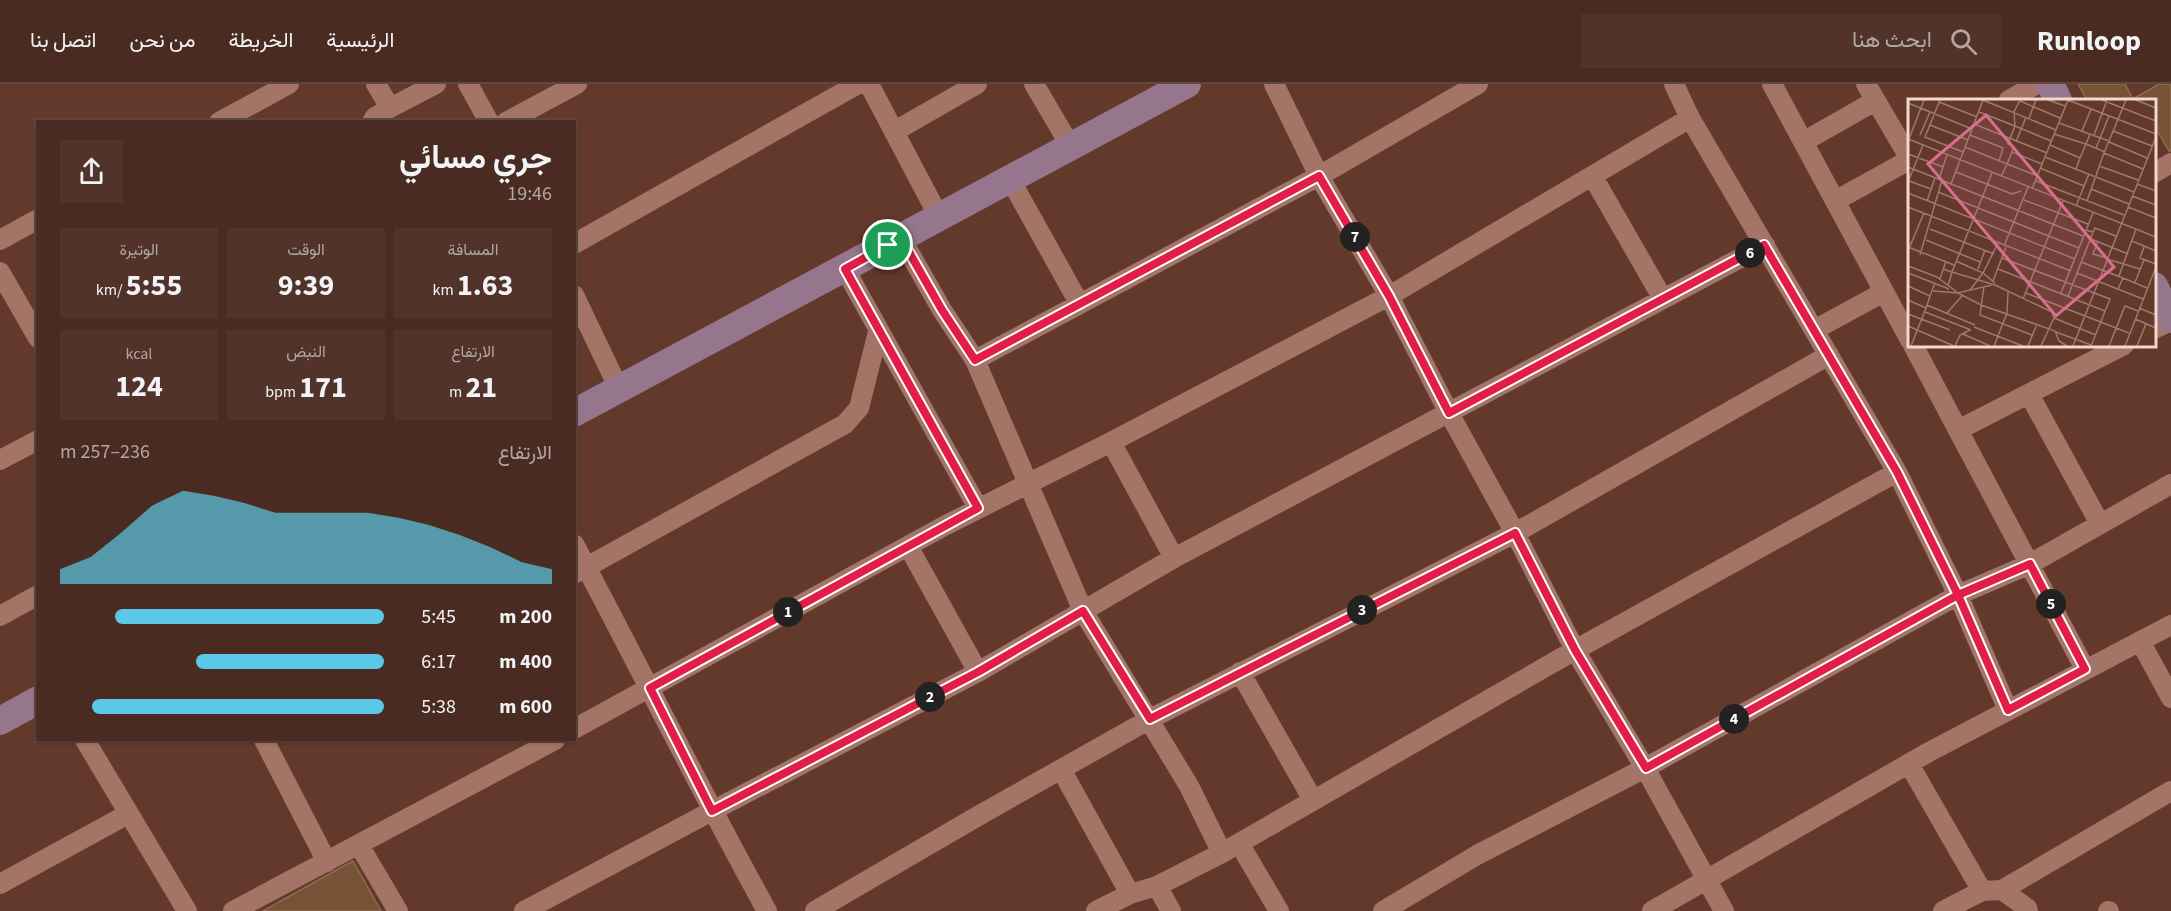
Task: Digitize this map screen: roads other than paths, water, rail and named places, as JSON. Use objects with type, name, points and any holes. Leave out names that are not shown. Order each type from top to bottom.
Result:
[{"type":"street","points":[[223,120],[289,84]]},
{"type":"street","points":[[376,84],[390,108]]},
{"type":"street","points":[[373,120],[390,108],[436,84]]},
{"type":"street","points":[[468,84],[488,120]]},
{"type":"street","points":[[510,120],[577,84]]},
{"type":"street","points":[[576,243],[858,84]]},
{"type":"street","points":[[869,84],[939,217]]},
{"type":"street","points":[[895,131],[977,84]]},
{"type":"street","points":[[1034,84],[1071,147]]},
{"type":"street","points":[[576,412],[1187,84]]},
{"type":"street","points":[[1274,84],[1319,176],[1389,296],[1575,650],[1646,768],[1724,911]]},
{"type":"street","points":[[975,360],[1319,176],[1478,84]]},
{"type":"street","points":[[1674,84],[1690,118],[1897,472],[1958,595],[2008,710]]},
{"type":"street","points":[[1772,84],[1884,292],[1905,318]]},
{"type":"street","points":[[2012,99],[2050,88]]},
{"type":"street","points":[[1803,142],[1871,93],[1908,157]]},
{"type":"street","points":[[576,728],[978,508],[1111,442],[1389,296],[1690,118]]},
{"type":"street","points":[[1835,201],[1908,161]]},
{"type":"street","points":[[2156,172],[2171,163]]},
{"type":"street","points":[[1593,177],[1662,299]]},
{"type":"street","points":[[1010,180],[1079,303]]},
{"type":"street","points":[[0,240],[36,220]]},
{"type":"street","points":[[901,238],[942,310],[975,360],[1083,611],[1189,786],[1222,853]]},
{"type":"street","points":[[524,911],[978,672],[1174,558],[1764,245]]},
{"type":"street","points":[[845,269],[978,508]]},
{"type":"street","points":[[0,272],[8,305],[36,336]]},
{"type":"street","points":[[2156,290],[2171,320],[2156,328]]},
{"type":"street","points":[[1814,330],[1884,292]]},
{"type":"street","points":[[576,299],[619,389]]},
{"type":"street","points":[[581,571],[845,424],[859,408],[878,332]]},
{"type":"street","points":[[1913,346],[2085,669]]},
{"type":"street","points":[[1958,430],[2122,346]]},
{"type":"street","points":[[815,911],[1150,719],[1515,533],[1829,355]]},
{"type":"street","points":[[2029,394],[2100,524]]},
{"type":"street","points":[[0,460],[36,441]]},
{"type":"street","points":[[1111,442],[1174,558]]},
{"type":"street","points":[[1096,911],[1130,894],[1157,886],[1222,853],[1575,650],[1897,472]]},
{"type":"street","points":[[1383,911],[1477,855],[1646,768],[1958,595],[2030,564],[2171,483]]},
{"type":"street","points":[[908,546],[978,672]]},
{"type":"street","points":[[576,552],[581,571],[650,688],[712,811],[767,911]]},
{"type":"street","points":[[0,616],[36,596]]},
{"type":"street","points":[[1652,911],[1910,764],[2171,625]]},
{"type":"street","points":[[2140,641],[2171,698]]},
{"type":"street","points":[[1240,672],[1313,800]]},
{"type":"street","points":[[0,721],[36,701]]},
{"type":"street","points":[[86,741],[187,911]]},
{"type":"street","points":[[265,741],[327,862]]},
{"type":"street","points":[[236,910],[553,741]]},
{"type":"street","points":[[1910,764],[1982,891]]},
{"type":"street","points":[[1061,769],[1130,894]]},
{"type":"street","points":[[1943,911],[1982,891],[2002,890],[2171,791]]},
{"type":"street","points":[[0,884],[128,814]]},
{"type":"street","points":[[1239,843],[1279,911]]},
{"type":"street","points":[[359,845],[398,911]]},
{"type":"street","points":[[1157,886],[1172,911]]},
{"type":"street","points":[[2002,890],[2028,911]]}]
